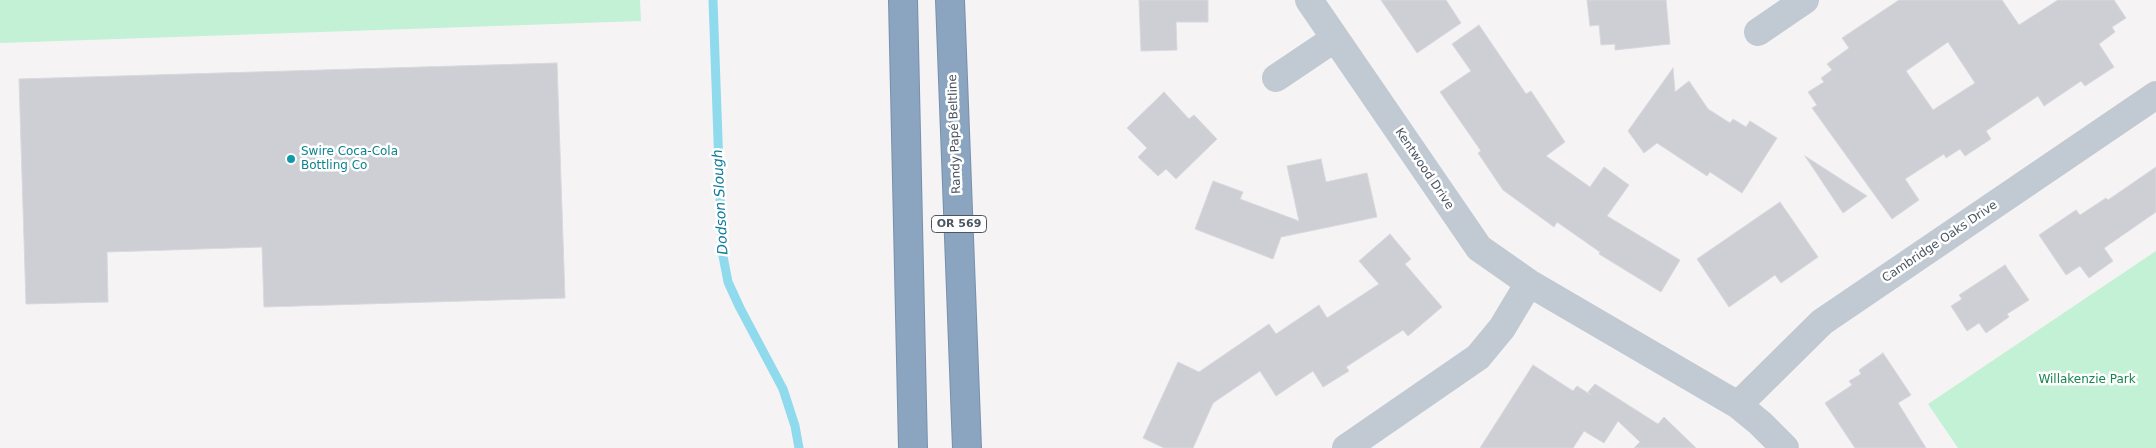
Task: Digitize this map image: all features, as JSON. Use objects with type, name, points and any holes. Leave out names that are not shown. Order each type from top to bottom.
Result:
[{"type":"highway","points":[[903,0],[913,448]]},
{"type":"highway","name":"Randy Papé Beltline","points":[[950,0],[967,448]]},
{"type":"street","name":"Kentwood Drive","points":[[1309,0],[1472,241],[1487,255],[1529,284],[1738,405],[1786,448]]},
{"type":"street","points":[[1758,32],[1805,0]]},
{"type":"street","points":[[1276,78],[1334,38]]},
{"type":"street","name":"Cambridge Oaks Drive","points":[[1738,405],[1826,319],[2156,95]]},
{"type":"street","points":[[1346,448],[1478,357],[1502,328],[1529,284]]},
{"type":"green space","points":[[0,0],[640,0],[641,21],[0,43]]},
{"type":"green space","name":"Willakenzie Park","points":[[2156,251],[2156,448],[1958,448],[1928,404]]},
{"type":"building","points":[[1139,0],[1208,0],[1208,22],[1176,22],[1177,50],[1141,51]]},
{"type":"building","points":[[1381,0],[1446,0],[1461,23],[1417,53]]},
{"type":"building","points":[[1587,0],[1666,0],[1670,44],[1615,50],[1615,44],[1601,45],[1599,25],[1590,26]]},
{"type":"building","points":[[1899,0],[2002,0],[2019,25],[2058,0],[2114,0],[2126,18],[2112,27],[2115,32],[2099,44],[2114,67],[2085,86],[2081,81],[2044,106],[2038,96],[1986,131],[1991,139],[1965,156],[1960,149],[1946,158],[1944,154],[1905,179],[1919,200],[1892,219],[1812,108],[1817,105],[1808,92],[1824,82],[1821,78],[1832,70],[1827,64],[1849,48],[1842,38]],"holes":[[[1948,42],[1975,83],[1933,110],[1906,71]]]},
{"type":"building","points":[[1479,25],[1526,94],[1531,91],[1565,142],[1546,156],[1590,187],[1604,167],[1629,185],[1607,216],[1680,260],[1661,292],[1599,254],[1600,252],[1557,222],[1554,227],[1503,190],[1478,153],[1481,151],[1440,92],[1471,71],[1452,44]]},
{"type":"building","name":"Swire Coca-Cola Bottling Co","points":[[557,63],[565,298],[264,307],[262,247],[107,252],[108,302],[26,304],[19,79]]},
{"type":"building","points":[[1673,68],[1675,92],[1689,81],[1708,109],[1730,123],[1733,119],[1746,127],[1750,121],[1777,138],[1742,193],[1710,172],[1707,176],[1657,143],[1644,153],[1628,131]]},
{"type":"building","points":[[1164,92],[1189,119],[1194,115],[1217,139],[1176,179],[1166,169],[1158,176],[1138,157],[1147,148],[1127,128]]},
{"type":"building","points":[[1805,156],[1867,196],[1843,213]]},
{"type":"building","points":[[1321,159],[1326,182],[1367,173],[1377,217],[1281,237],[1273,259],[1195,229],[1213,181],[1243,192],[1240,199],[1299,221],[1287,166]]},
{"type":"building","points":[[2156,167],[2156,212],[2104,248],[2113,261],[2089,278],[2080,266],[2066,275],[2039,235],[2076,210],[2080,215],[2106,198],[2108,200]]},
{"type":"building","points":[[1780,202],[1818,257],[1781,283],[1775,275],[1729,307],[1697,259]]},
{"type":"building","points":[[1390,234],[1411,259],[1405,264],[1442,307],[1408,336],[1403,330],[1346,367],[1349,371],[1323,387],[1313,371],[1276,396],[1260,371],[1213,403],[1193,448],[1164,448],[1143,438],[1178,362],[1199,372],[1269,324],[1276,334],[1319,305],[1327,318],[1379,284],[1359,261]]},
{"type":"building","points":[[2005,265],[2029,300],[2007,314],[2009,317],[1986,333],[1979,323],[1967,331],[1951,306],[1962,299],[1959,295]]},
{"type":"building","points":[[1883,353],[1911,395],[1898,403],[1926,448],[1855,448],[1825,403],[1852,385],[1849,381],[1861,374],[1859,370]]},
{"type":"building","points":[[1533,365],[1573,391],[1577,386],[1591,395],[1588,392],[1595,384],[1658,424],[1664,417],[1696,448],[1634,448],[1640,442],[1618,421],[1604,443],[1584,431],[1573,448],[1480,448]]},
{"type":"waterway","name":"Dodson Slough","points":[[713,0],[722,251],[728,282],[783,389],[795,426],[799,448]]},
{"type":"place","name":"Swire Coca-Cola Bottling Co","points":[[291,159]]}]
